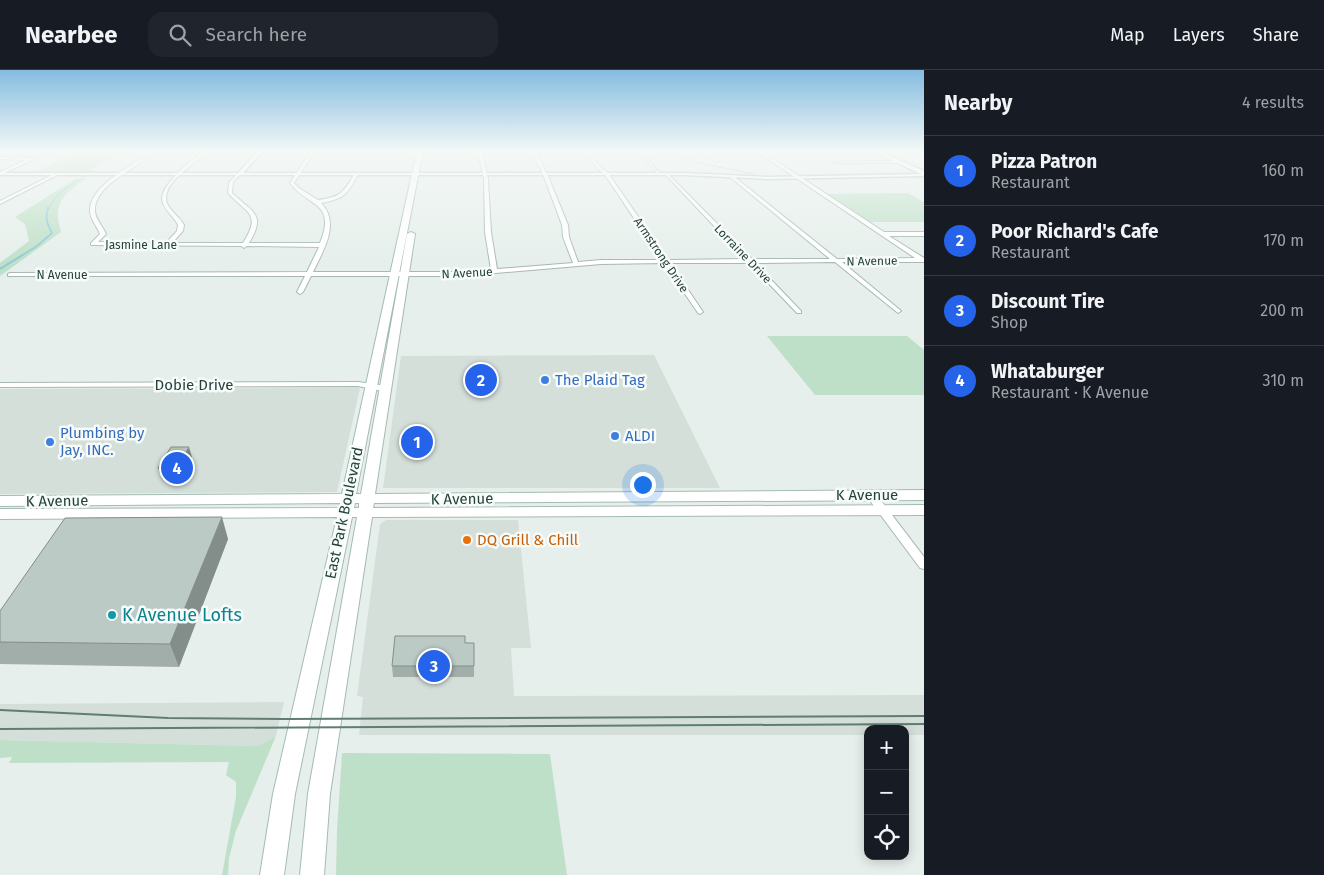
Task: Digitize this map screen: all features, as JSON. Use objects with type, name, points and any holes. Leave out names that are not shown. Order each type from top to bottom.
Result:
[{"type":"main road","name":"East Park Boulevard","points":[[272,875],[284,794],[347,506],[371,386],[399,275],[416,189]]},
{"type":"main road","name":"East Park Boulevard","points":[[312,875],[319,794],[387,389],[399,275]]},
{"type":"main road","name":"K Avenue","points":[[0,501],[92,500],[367,506],[608,504],[713,496],[924,495]]},
{"type":"main road","points":[[713,496],[721,511]]},
{"type":"main road","points":[[83,514],[92,500]]},
{"type":"main road","name":"K Avenue","points":[[608,504],[721,511],[924,510]]},
{"type":"main road","name":"K Avenue","points":[[0,514],[83,514],[347,506]]},
{"type":"main road","points":[[324,609],[350,606]]},
{"type":"street","points":[[0,204],[29,189]]},
{"type":"street","name":"Jasmine Lane","points":[[102,189],[92,203],[92,213],[103,232],[93,244],[322,245]]},
{"type":"street","points":[[166,189],[163,194],[166,206],[178,218],[181,225],[180,231],[167,245]]},
{"type":"street","points":[[230,189],[230,193],[251,211],[256,223],[244,246]]},
{"type":"street","points":[[298,189],[317,202],[325,211],[328,225],[322,245],[300,292]]},
{"type":"street","points":[[317,202],[345,195],[348,189]]},
{"type":"street","points":[[485,189],[491,260],[494,272]]},
{"type":"street","points":[[551,189],[565,225],[566,238],[576,264]]},
{"type":"street","name":"Armstrong Drive","points":[[617,189],[664,262],[700,312]]},
{"type":"street","name":"Lorraine Drive","points":[[677,189],[799,312]]},
{"type":"street","points":[[748,189],[898,311]]},
{"type":"street","points":[[815,189],[923,260]]},
{"type":"street","points":[[882,234],[924,234]]},
{"type":"street","name":"N Avenue","points":[[10,275],[399,275],[494,272],[576,264],[923,260]]},
{"type":"street","name":"Dobie Drive","points":[[0,385],[371,386],[387,389]]},
{"type":"street","points":[[872,496],[924,565]]},
{"type":"shaded area","points":[[654,355],[720,488],[383,488],[401,356]]},
{"type":"shaded area","points":[[360,388],[337,492],[0,494],[0,389]]},
{"type":"shaded area","points":[[386,520],[518,520],[531,648],[511,648],[514,696],[924,695],[924,735],[909,735],[909,725],[864,725],[864,735],[359,735],[363,697],[357,696],[380,524]]},
{"type":"shaded area","points":[[284,702],[276,736],[258,746],[0,740],[0,704]]},
{"type":"green space","points":[[60,189],[73,189],[66,195],[59,207],[58,214],[61,232],[0,276],[0,263],[29,241],[25,224],[15,217]]},
{"type":"green space","points":[[908,193],[924,202],[924,222],[867,222],[823,194]]},
{"type":"green space","points":[[767,336],[907,336],[924,350],[924,395],[815,395]]},
{"type":"green space","points":[[276,736],[236,831],[229,858],[228,875],[222,875],[236,797],[236,782],[226,775],[229,762],[9,763],[12,757],[0,758],[0,740],[258,746]]},
{"type":"green space","points":[[342,753],[550,754],[567,875],[336,875]]},
{"type":"building","points":[[171,447],[189,447],[177,468],[158,468]]},
{"type":"building","name":"K Avenue Lofts","points":[[222,517],[170,644],[0,642],[0,611],[65,518]]},
{"type":"building","points":[[395,636],[465,636],[465,643],[474,643],[474,666],[392,666]]},
{"type":"waterway","points":[[48,210],[59,194],[66,189]]},
{"type":"waterway","points":[[0,269],[37,246],[52,233],[47,221],[48,208]]},
{"type":"tram line","points":[[0,710],[168,718],[285,719],[924,716]]},
{"type":"tram line","points":[[0,729],[924,724]]},
{"type":"place","name":"Poor Richard's Cafe","points":[[481,380]]},
{"type":"place","name":"The Plaid Tag","points":[[545,380]]},
{"type":"place","name":"ALDI","points":[[615,436]]},
{"type":"place","name":"Plumbing by Jay, INC.","points":[[50,442]]},
{"type":"place","name":"Pizza Patron","points":[[417,442]]},
{"type":"place","name":"Whataburger","points":[[177,468]]},
{"type":"place","name":"DQ Grill & Chill","points":[[467,540]]},
{"type":"place","name":"K Avenue Lofts","points":[[112,615]]},
{"type":"place","name":"Discount Tire","points":[[434,666]]}]
